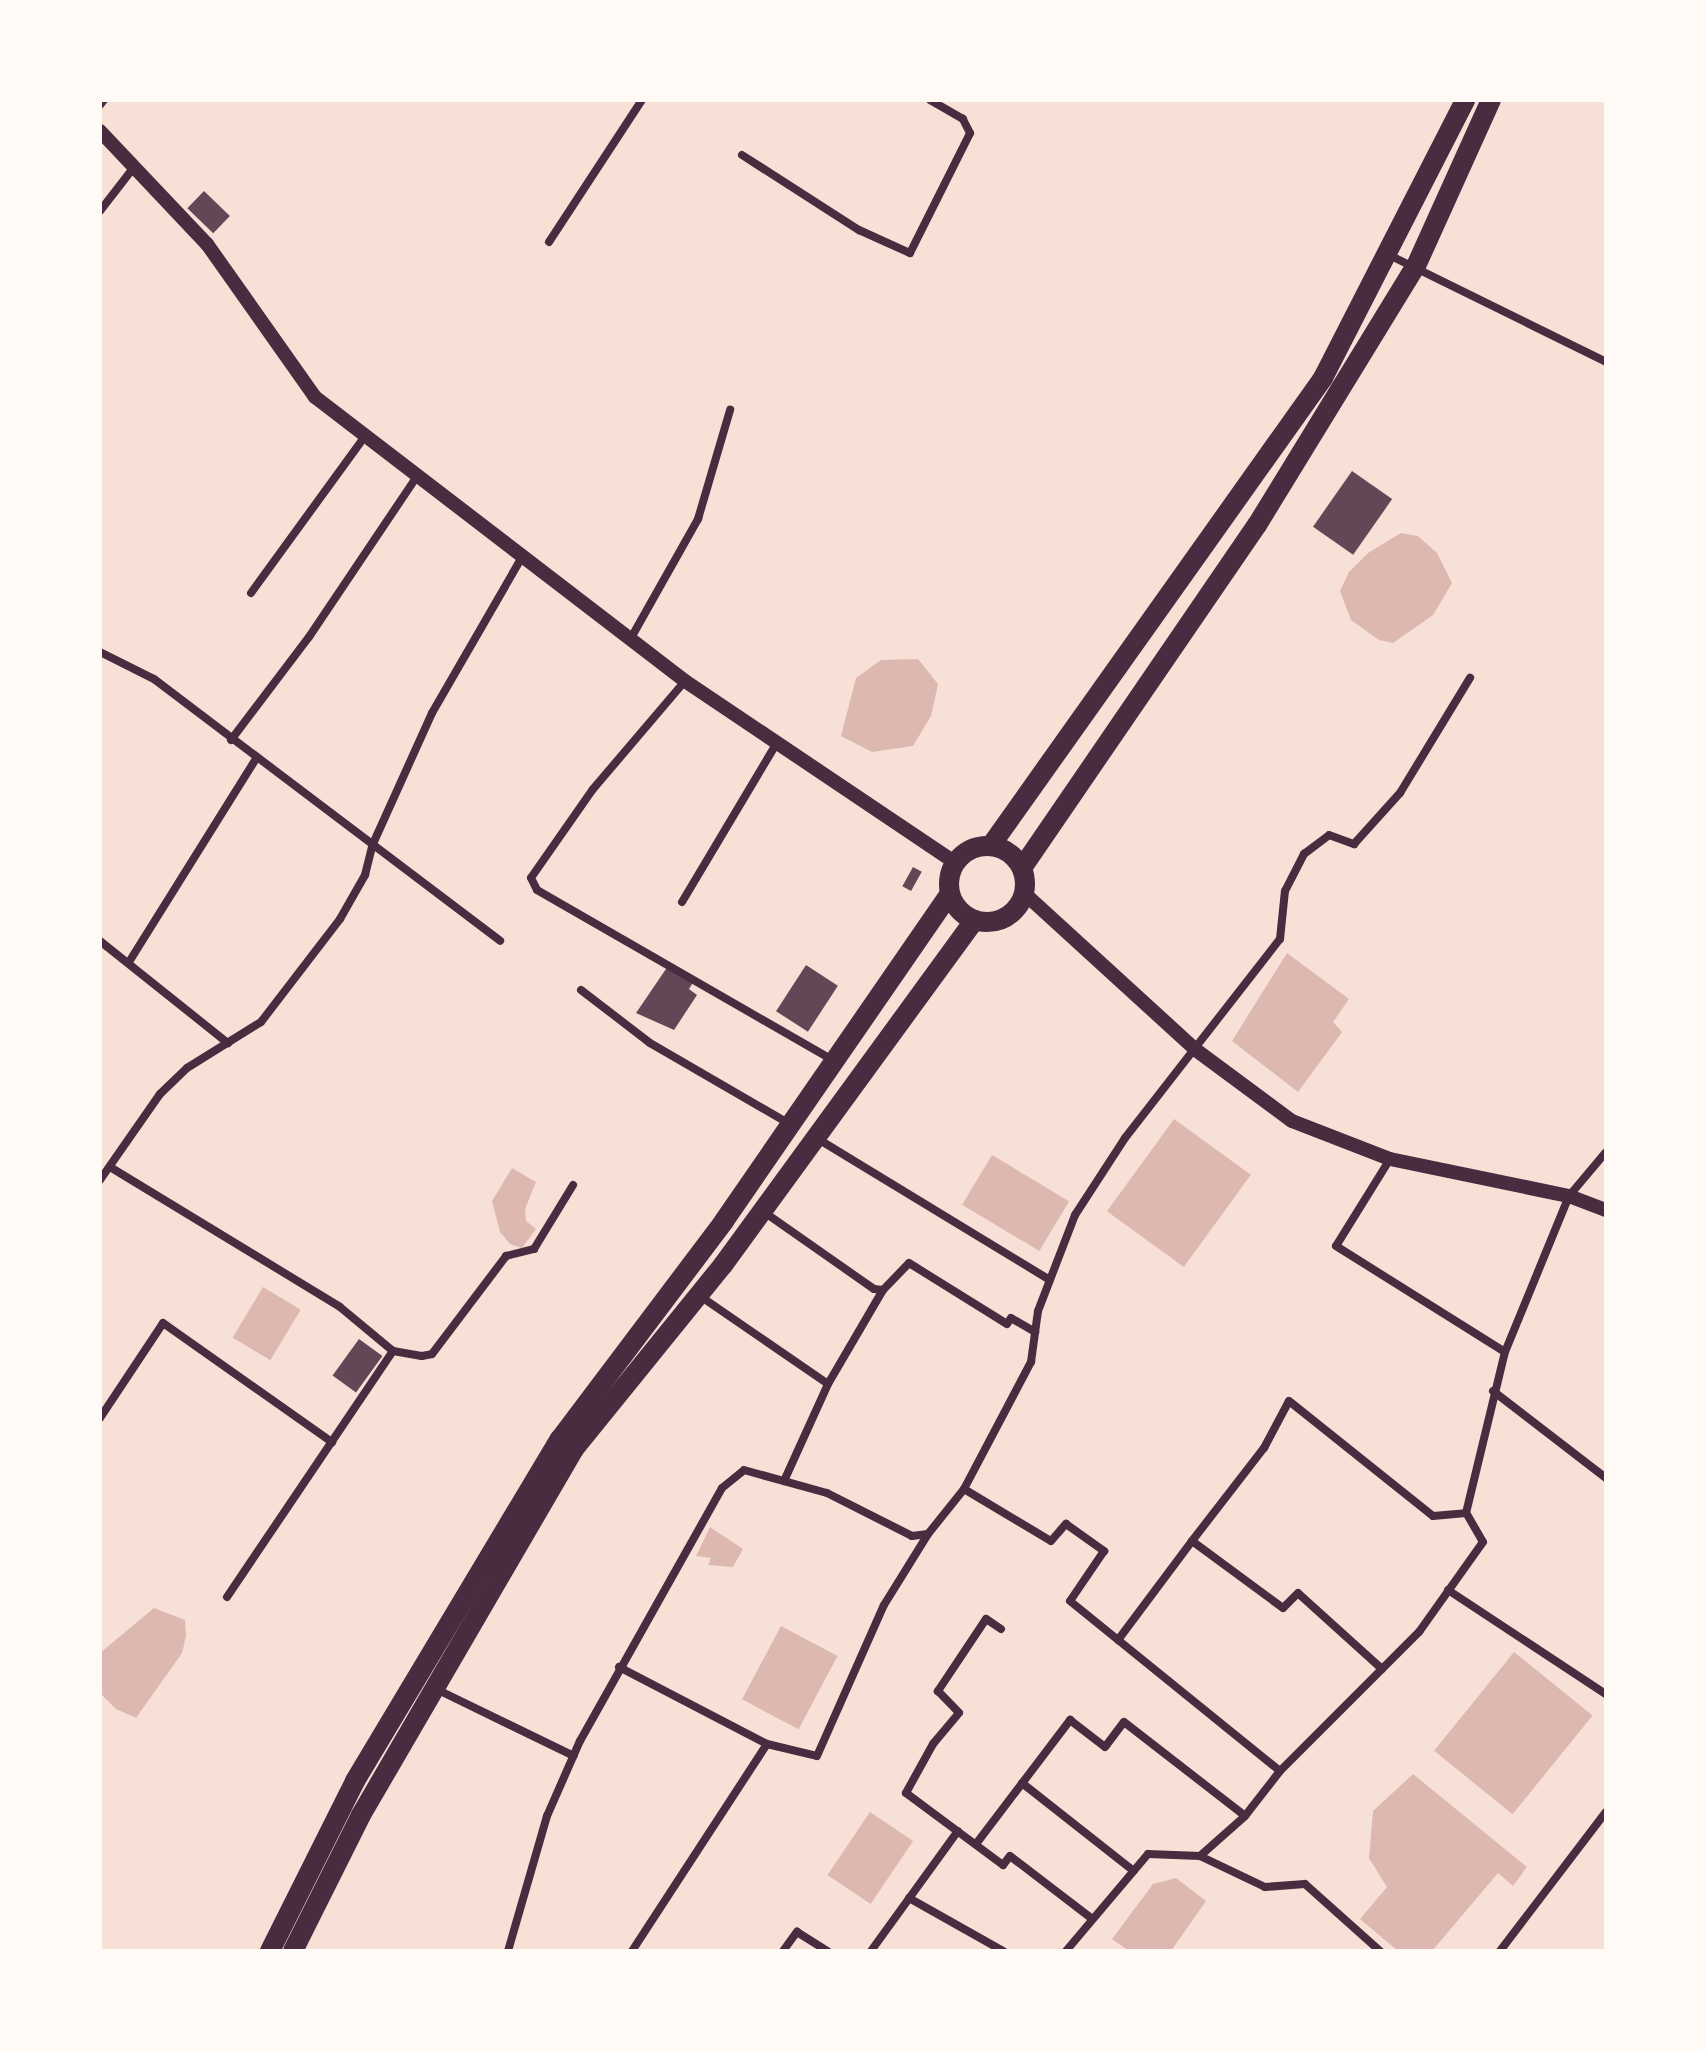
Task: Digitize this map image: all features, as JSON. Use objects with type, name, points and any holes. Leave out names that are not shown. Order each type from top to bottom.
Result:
[{"type":"highway","points":[[270,1951],[355,1781],[560,1439],[791,1124],[950,893],[956,863],[969,851],[992,844],[1291,426],[1323,378],[1389,255],[1465,100]]},
{"type":"highway","points":[[950,893],[955,905],[975,920],[1000,919],[1019,904],[1024,893],[1022,868],[1257,525],[1416,266],[1491,100]]},
{"type":"highway","points":[[992,844],[1022,868]]},
{"type":"highway","points":[[293,1951],[361,1815],[574,1449],[699,1295],[818,1139],[975,920]]},
{"type":"street","points":[[549,242],[642,100]]},
{"type":"street","points":[[742,155],[859,230],[910,253],[970,133],[963,119],[930,100]]},
{"type":"street","points":[[100,131],[223,264],[291,370],[363,439],[775,746],[956,863]]},
{"type":"street","points":[[100,211],[134,167]]},
{"type":"street","points":[[1389,255],[1606,362]]},
{"type":"street","points":[[631,638],[698,519],[730,410]]},
{"type":"street","points":[[251,593],[363,439]]},
{"type":"street","points":[[231,740],[309,637],[416,478]]},
{"type":"street","points":[[100,1180],[160,1094],[187,1068],[261,1022],[340,919],[365,875],[372,846],[432,713],[522,557]]},
{"type":"street","points":[[100,652],[154,679],[255,760],[500,941]]},
{"type":"street","points":[[619,1667],[767,1744],[817,1756],[884,1605],[928,1534],[964,1489],[1031,1362],[1048,1279],[1083,1202],[1125,1138],[1280,939],[1285,891],[1304,854],[1329,835],[1354,844],[1400,793],[1470,678]]},
{"type":"street","points":[[685,681],[593,789],[531,878],[537,890],[834,1060]]},
{"type":"street","points":[[682,902],[775,746]]},
{"type":"street","points":[[129,962],[255,760]]},
{"type":"street","points":[[1024,893],[1196,1050],[1292,1121],[1390,1159],[1569,1196],[1606,1210]]},
{"type":"street","points":[[100,941],[228,1043]]},
{"type":"street","points":[[581,990],[650,1043],[791,1124]]},
{"type":"street","points":[[818,1139],[1048,1279]]},
{"type":"street","points":[[1200,1856],[1245,1816],[1280,1771],[1419,1632],[1483,1542],[1466,1513],[1493,1391],[1505,1352],[1569,1196],[1606,1152]]},
{"type":"street","points":[[1390,1159],[1336,1246],[1505,1352]]},
{"type":"street","points":[[110,1167],[340,1307],[393,1351],[432,1354],[506,1256],[534,1249],[573,1185]]},
{"type":"street","points":[[763,1211],[883,1290]]},
{"type":"street","points":[[784,1481],[828,1384],[883,1290],[909,1263],[1007,1324],[1011,1318],[1035,1332]]},
{"type":"street","points":[[699,1295],[828,1384]]},
{"type":"street","points":[[100,1418],[163,1323],[332,1442]]},
{"type":"street","points":[[227,1597],[393,1351]]},
{"type":"street","points":[[1493,1391],[1606,1478]]},
{"type":"street","points":[[1118,1640],[1264,1448],[1289,1401],[1433,1516],[1466,1513]]},
{"type":"street","points":[[508,1951],[547,1816],[574,1756],[619,1667],[722,1488],[744,1470],[827,1493],[912,1536],[928,1534]]},
{"type":"street","points":[[964,1489],[1051,1541],[1066,1524],[1104,1551],[1070,1601],[1280,1771]]},
{"type":"street","points":[[1192,1541],[1283,1608],[1298,1593],[1382,1669]]},
{"type":"street","points":[[1448,1590],[1606,1694]]},
{"type":"street","points":[[1001,1629],[986,1619],[938,1691],[959,1713],[933,1744],[906,1793],[1003,1865],[1010,1856],[1091,1918]]},
{"type":"street","points":[[436,1689],[574,1756]]},
{"type":"street","points":[[976,1844],[1070,1720],[1105,1747],[1124,1722],[1245,1816]]},
{"type":"street","points":[[632,1951],[767,1744]]},
{"type":"street","points":[[1022,1783],[1134,1871]]},
{"type":"street","points":[[1500,1951],[1606,1812]]},
{"type":"street","points":[[871,1951],[958,1831]]},
{"type":"street","points":[[1066,1951],[1148,1854],[1200,1856],[1265,1887],[1305,1884],[1380,1951]]},
{"type":"street","points":[[909,1898],[1003,1951]]},
{"type":"street","points":[[783,1951],[797,1932],[828,1951]]},
{"type":"shaded area","points":[[1401,533],[1418,536],[1437,553],[1452,583],[1433,615],[1393,643],[1379,640],[1351,620],[1340,591],[1349,572],[1368,553]]},
{"type":"shaded area","points":[[918,659],[938,684],[931,716],[913,746],[872,752],[841,736],[856,678],[881,660]]},
{"type":"shaded area","points":[[1287,953],[1349,999],[1333,1022],[1342,1032],[1298,1092],[1232,1041]]},
{"type":"shaded area","points":[[1174,1119],[1251,1175],[1184,1267],[1107,1211]]},
{"type":"shaded area","points":[[992,1155],[1069,1201],[1039,1251],[962,1205]]},
{"type":"shaded area","points":[[512,1168],[536,1182],[525,1209],[526,1221],[536,1229],[522,1248],[510,1244],[500,1232],[492,1201]]},
{"type":"shaded area","points":[[263,1287],[301,1310],[270,1360],[233,1338]]},
{"type":"shaded area","points":[[710,1527],[743,1549],[733,1567],[708,1565],[711,1558],[696,1556]]},
{"type":"shaded area","points":[[154,1608],[185,1620],[186,1636],[182,1653],[136,1718],[116,1709],[100,1693],[100,1653]]},
{"type":"shaded area","points":[[781,1626],[838,1656],[799,1729],[742,1699]]},
{"type":"shaded area","points":[[1514,1652],[1592,1716],[1513,1814],[1434,1751]]},
{"type":"shaded area","points":[[1413,1774],[1527,1867],[1513,1886],[1498,1873],[1432,1951],[1398,1951],[1360,1919],[1387,1887],[1369,1858],[1373,1811]]},
{"type":"shaded area","points":[[870,1812],[913,1841],[871,1904],[828,1875]]},
{"type":"shaded area","points":[[1176,1878],[1206,1901],[1171,1951],[1129,1951],[1112,1939],[1153,1884]]},
{"type":"building","points":[[204,191],[230,216],[213,233],[187,208]]},
{"type":"building","points":[[1352,471],[1392,499],[1353,555],[1313,527]]},
{"type":"building","points":[[913,867],[922,872],[911,891],[902,886]]},
{"type":"building","points":[[806,965],[838,986],[808,1032],[776,1011]]},
{"type":"building","points":[[668,966],[694,981],[689,989],[697,995],[674,1030],[636,1013]]},
{"type":"building","points":[[359,1339],[382,1356],[356,1392],[333,1375]]}]
